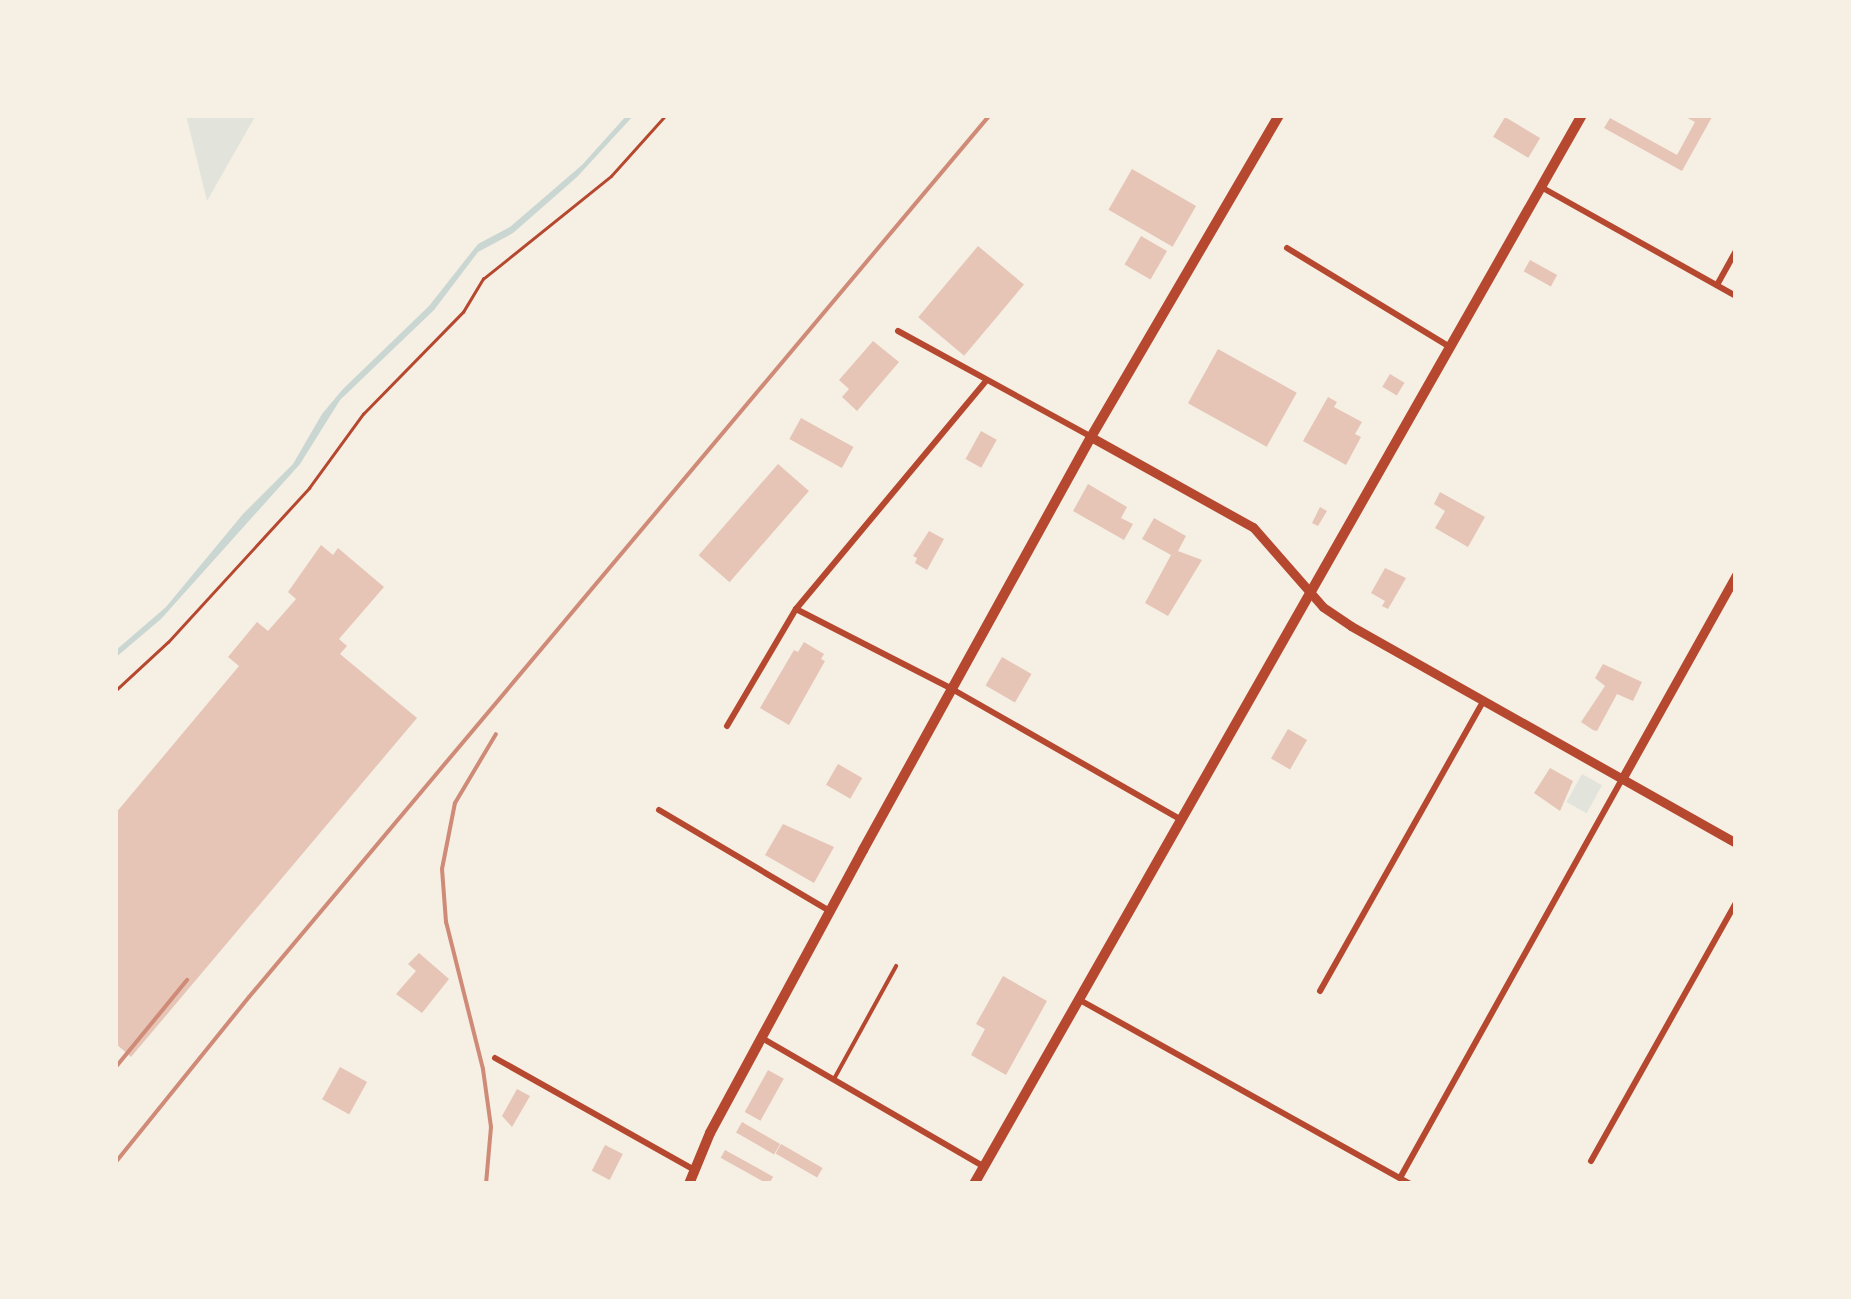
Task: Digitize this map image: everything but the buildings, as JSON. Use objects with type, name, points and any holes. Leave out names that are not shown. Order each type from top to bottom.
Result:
[{"type":"main road","points":[[689,1184],[693,1169],[830,911],[1091,437],[1279,115]]},
{"type":"main road","points":[[978,1182],[983,1166],[1178,818],[1582,115]]},
{"type":"main road","points":[[1091,437],[1252,527],[1309,592],[1351,626],[1736,843]]},
{"type":"main road","points":[[1622,779],[1736,575]]},
{"type":"street","points":[[1540,187],[1736,296]]},
{"type":"street","points":[[1286,248],[1448,346]]},
{"type":"street","points":[[1717,286],[1736,251]]},
{"type":"street","points":[[898,331],[1091,437]]},
{"type":"street","points":[[727,726],[796,609],[985,382]]},
{"type":"street","points":[[796,609],[952,689],[1178,818]]},
{"type":"street","points":[[1320,991],[1483,702]]},
{"type":"street","points":[[1400,1178],[1622,779]]},
{"type":"street","points":[[659,810],[830,911]]},
{"type":"street","points":[[1592,1161],[1736,903]]},
{"type":"street","points":[[1077,998],[1411,1184]]},
{"type":"street","points":[[762,1038],[983,1166]]},
{"type":"street","points":[[496,1058],[693,1169]]},
{"type":"lane","points":[[834,1080],[896,966]]},
{"type":"path","points":[[115,691],[168,642],[309,488],[363,414],[455,322],[483,279],[611,176],[666,115]]},
{"type":"shaded area","points":[[186,115],[256,115],[207,201]]},
{"type":"shaded area","points":[[627,115],[634,115],[577,177],[513,233],[478,252],[434,310],[340,400],[300,464],[161,619],[115,658],[115,651],[166,607],[243,514],[293,464],[322,414],[343,389],[429,306],[478,244],[510,227],[582,165]]},
{"type":"shaded area","points":[[1582,774],[1602,785],[1587,813],[1566,802]]},
{"type":"railway","points":[[115,1163],[249,997],[990,115]]},
{"type":"railway","points":[[486,1184],[491,1127],[483,1069],[446,922],[442,869],[455,803],[496,734]]},
{"type":"railway","points":[[115,1068],[187,980]]}]
